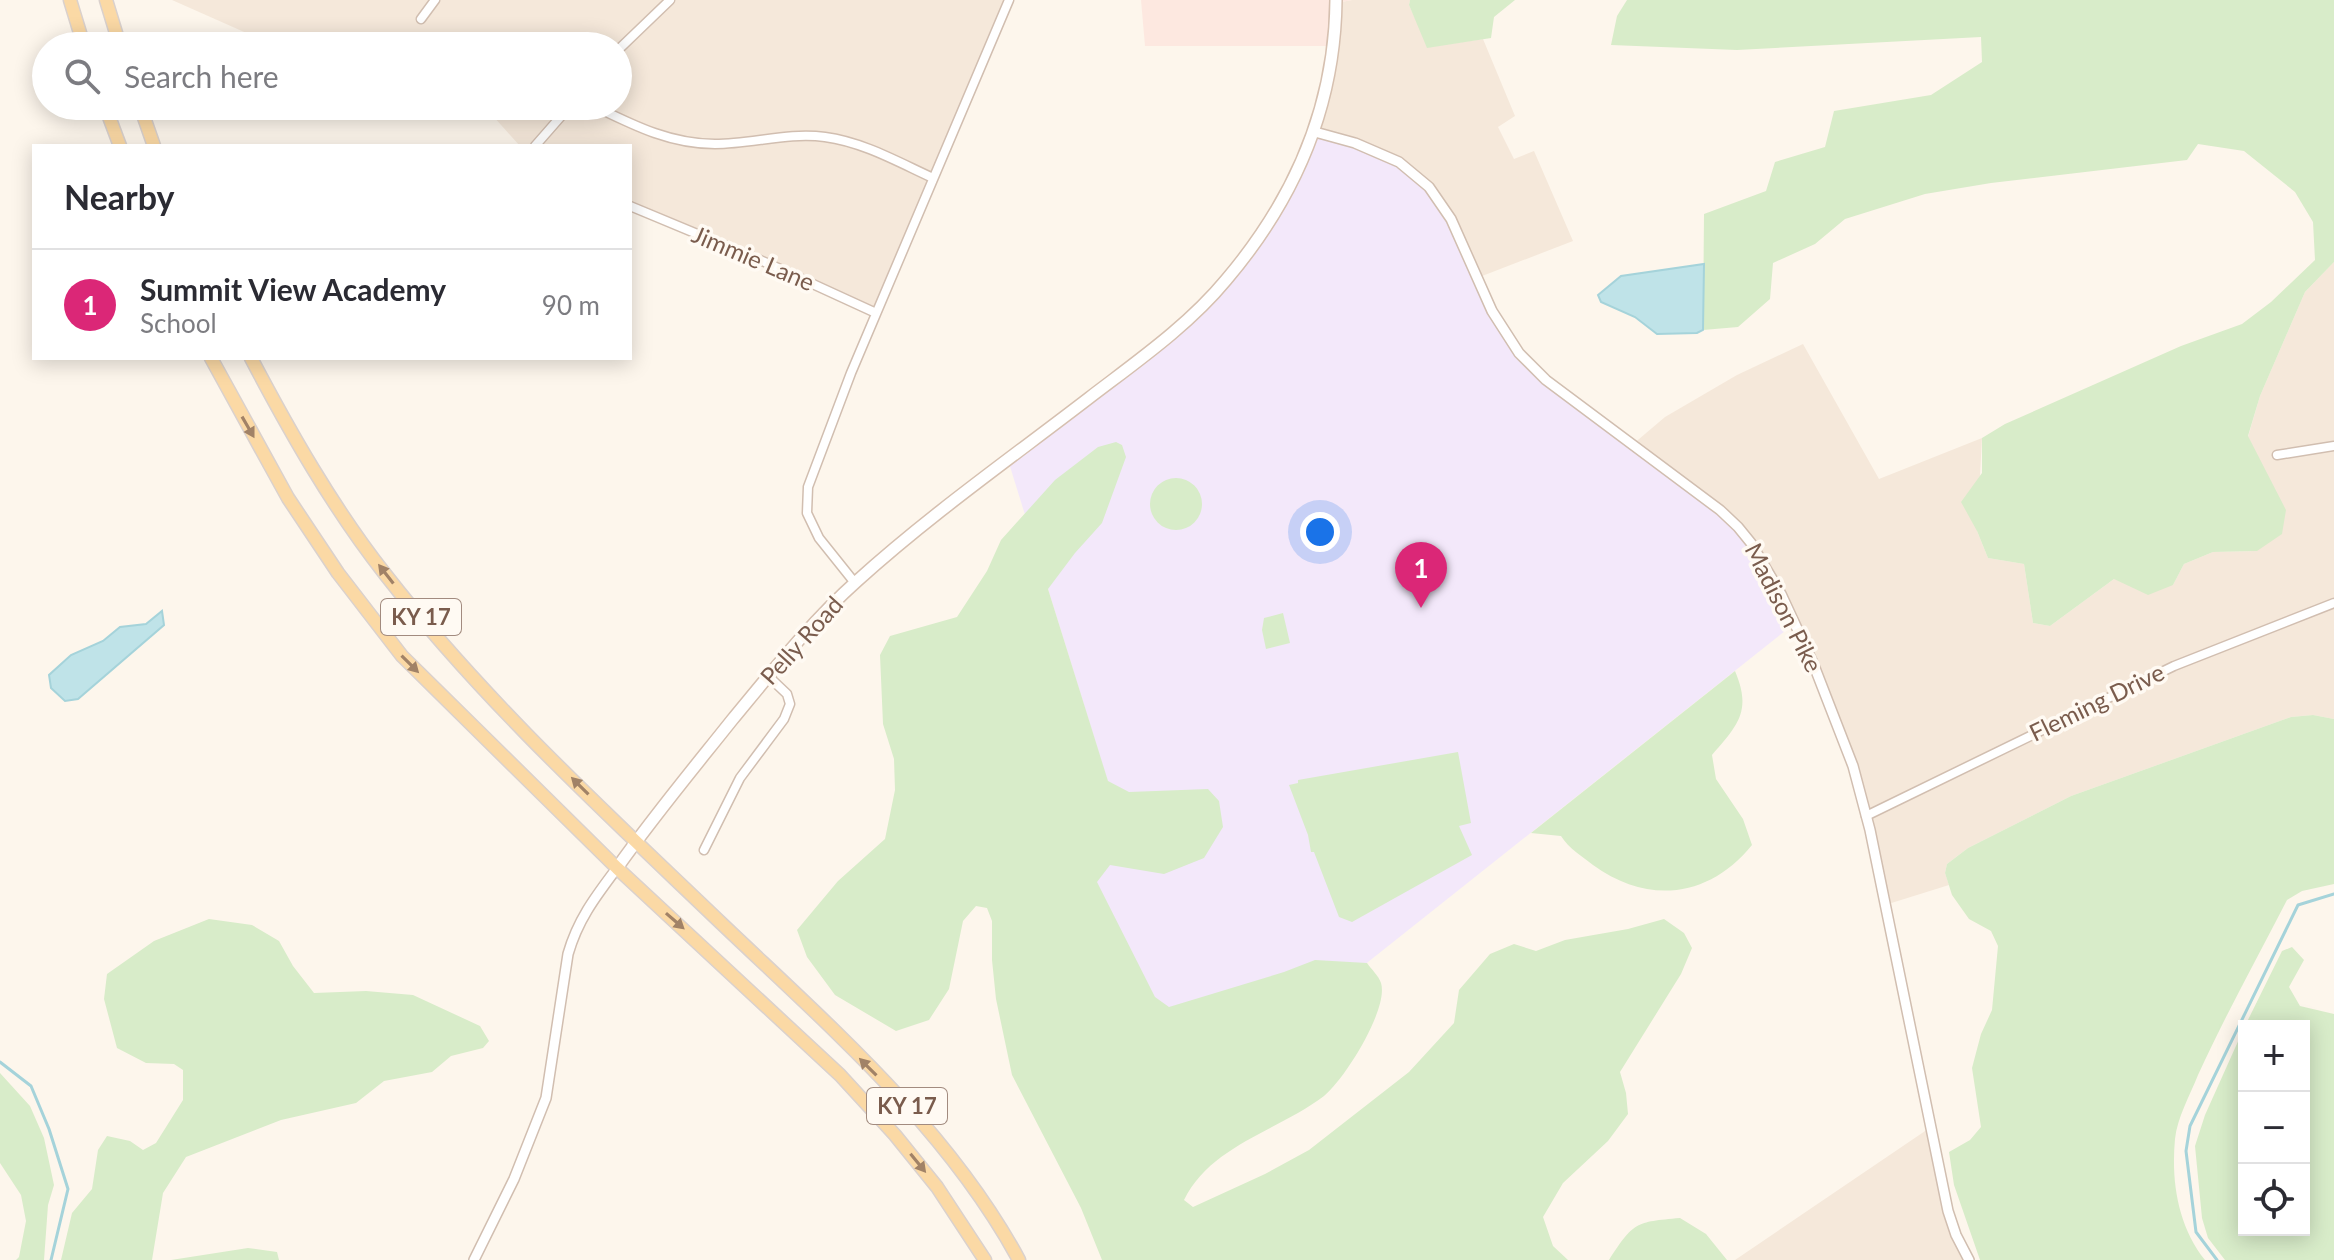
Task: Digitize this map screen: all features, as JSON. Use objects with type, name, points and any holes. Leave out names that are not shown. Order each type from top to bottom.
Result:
[{"type":"main road","points":[[70,0],[80,32]]},
{"type":"main road","points":[[106,0],[116,32]]},
{"type":"main road","points":[[855,583],[920,528],[1129,368],[1226,281],[1271,221],[1315,132],[1334,46],[1336,0]]},
{"type":"main road","points":[[110,120],[119,144]]},
{"type":"main road","points":[[145,120],[153,144]]},
{"type":"main road","name":"KY 17","points":[[212,360],[288,498],[338,573],[402,656],[617,868],[840,1075],[937,1187],[985,1260]]},
{"type":"main road","name":"KY 17","points":[[252,360],[331,498],[384,572],[494,700],[927,1127],[986,1208],[1019,1260]]},
{"type":"main road","name":"Pelly Road","points":[[617,868],[768,676],[855,583]]},
{"type":"street","points":[[421,19],[435,0]]},
{"type":"street","name":"Pelly Road","points":[[855,583],[819,538],[807,513],[808,487],[820,448],[1009,0]]},
{"type":"street","points":[[632,36],[668,1]]},
{"type":"street","points":[[537,144],[558,120]]},
{"type":"street","points":[[625,120],[665,138],[687,142],[716,144],[798,135],[849,142],[933,178]]},
{"type":"street","name":"Madison Pike","points":[[1315,132],[1355,143],[1399,162],[1429,187],[1451,219],[1492,311],[1519,353],[1546,380],[1670,471],[1738,527],[1766,566],[1813,663],[1841,731],[1866,816],[1948,1211],[1969,1260]]},
{"type":"street","name":"Jimmie Lane","points":[[632,207],[876,313]]},
{"type":"street","points":[[2277,455],[2334,446]]},
{"type":"street","name":"Fleming Drive","points":[[1866,816],[2174,666],[2334,603]]},
{"type":"street","points":[[704,850],[740,778],[784,719],[790,704],[787,694],[768,676]]},
{"type":"street","name":"Pelly Road","points":[[474,1260],[514,1179],[546,1098],[568,954],[575,930],[586,908],[617,868]]},
{"type":"shaded area","points":[[172,0],[1009,0],[876,313],[632,207],[632,144],[518,144],[497,120],[632,120],[632,32],[244,32]]},
{"type":"shaded area","points":[[1141,0],[1352,0],[1336,3],[1334,46],[1145,46]]},
{"type":"shaded area","points":[[1410,0],[1409,5],[1428,47],[1483,39],[1515,116],[1498,127],[1514,159],[1534,151],[1573,241],[1477,278],[1315,132],[1336,3]]},
{"type":"shaded area","points":[[1315,132],[1399,162],[1444,206],[1492,311],[1519,353],[1738,527],[1795,623],[1193,1101],[1080,874],[1124,834],[1008,460],[1188,318],[1271,221]]},
{"type":"shaded area","points":[[2334,262],[2334,719],[2313,715],[2291,717],[2071,796],[1968,848],[1947,864],[1945,873],[1949,885],[1885,905],[1853,766],[1781,594],[1632,445],[1665,417],[1737,375],[1803,344],[1879,479],[1982,438],[1977,531],[1988,558],[2024,564],[2033,623],[2050,626],[2114,579],[2173,585],[2184,564],[2213,552],[2257,551],[2264,470],[2248,437],[2260,396],[2305,292]]},
{"type":"shaded area","points":[[1931,1127],[1948,1211],[1969,1260],[1735,1260]]},
{"type":"green space","points":[[1410,0],[1515,0],[1494,17],[1491,38],[1427,48],[1409,5]]},
{"type":"green space","points":[[1627,0],[2334,0],[2334,262],[2305,292],[2260,396],[2248,436],[2286,510],[2282,534],[2257,551],[2213,552],[2184,564],[2173,585],[2148,595],[2114,579],[2050,626],[2033,623],[2024,564],[1988,558],[1961,502],[1982,473],[1982,438],[2005,424],[2181,346],[2242,324],[2271,302],[2315,260],[2313,222],[2295,192],[2244,151],[2198,144],[2187,160],[1991,183],[1925,194],[1845,219],[1815,244],[1773,263],[1770,299],[1738,327],[1703,330],[1704,214],[1766,191],[1775,162],[1825,147],[1834,111],[1931,95],[1982,62],[1981,37],[1737,50],[1611,45],[1617,16]]},
{"type":"green space","points":[[1116,442],[1122,445],[1126,457],[1102,523],[1048,589],[1108,781],[1129,792],[1208,789],[1219,801],[1223,827],[1204,858],[1164,874],[1110,865],[1097,882],[1155,997],[1169,1007],[1315,960],[1367,963],[1381,983],[1382,995],[1372,1026],[1333,1088],[1306,1108],[1228,1152],[1196,1181],[1184,1200],[1193,1207],[1309,1150],[1409,1072],[1454,1023],[1459,990],[1490,954],[1514,944],[1536,951],[1565,940],[1664,919],[1684,933],[1692,948],[1681,974],[1620,1072],[1628,1114],[1608,1141],[1563,1183],[1543,1217],[1553,1246],[1568,1260],[1102,1260],[1081,1208],[1012,1075],[996,999],[992,921],[987,908],[976,906],[963,921],[949,989],[929,1020],[896,1031],[835,995],[807,957],[797,930],[838,881],[885,839],[895,790],[894,759],[883,724],[880,655],[890,636],[957,617],[987,571],[1001,540],[1055,480],[1098,447]]},
{"type":"green space","points":[[1176,478],[1194,486],[1202,504],[1194,522],[1176,530],[1158,522],[1150,504],[1158,486]]},
{"type":"green space","points":[[1283,613],[1290,643],[1266,649],[1262,630],[1264,618]]},
{"type":"green space","points":[[1735,671],[1742,697],[1740,717],[1712,755],[1716,779],[1743,819],[1752,845],[1735,863],[1697,885],[1677,890],[1656,890],[1614,878],[1576,852],[1561,836],[1531,833]]},
{"type":"green space","points":[[2313,715],[2334,719],[2334,884],[2302,891],[2287,900],[2219,1031],[2176,1131],[2174,1171],[2178,1203],[2188,1233],[2205,1260],[1980,1260],[1954,1185],[1949,1152],[1970,1140],[1981,1127],[1972,1068],[1981,1034],[1992,1010],[1998,946],[1991,931],[1969,919],[1952,895],[1945,873],[1947,864],[1968,848],[2071,796],[2291,717]]},
{"type":"green space","points":[[1458,752],[1471,823],[1459,826],[1472,855],[1352,922],[1339,917],[1314,852],[1311,852],[1308,835],[1289,785],[1298,783],[1298,780]]},
{"type":"green space","points":[[209,919],[252,925],[279,941],[314,993],[366,991],[413,995],[480,1026],[489,1041],[483,1048],[451,1056],[432,1072],[384,1081],[356,1103],[281,1120],[186,1157],[163,1193],[152,1260],[61,1260],[72,1213],[92,1189],[98,1150],[107,1136],[130,1141],[143,1150],[156,1143],[183,1100],[183,1070],[174,1064],[146,1063],[117,1048],[104,999],[107,974],[154,941]]},
{"type":"green space","points":[[2292,947],[2304,960],[2289,987],[2300,1006],[2334,1014],[2334,1260],[2225,1260],[2208,1238],[2202,1218],[2195,1146],[2205,1115],[2238,1041],[2238,1236],[2310,1236],[2310,1020],[2248,1020],[2282,951]]},
{"type":"green space","points":[[0,1073],[30,1106],[44,1138],[54,1185],[48,1205],[44,1260],[16,1260],[26,1221],[21,1195],[0,1163]]},
{"type":"green space","points":[[1680,1218],[1706,1234],[1727,1260],[1609,1260],[1624,1238],[1637,1226]]},
{"type":"green space","points":[[248,1248],[277,1252],[279,1260],[171,1260]]},
{"type":"water","points":[[1704,264],[1703,330],[1697,333],[1657,334],[1635,317],[1601,302],[1598,295],[1621,276]]},
{"type":"water","points":[[162,611],[164,625],[78,699],[65,701],[51,688],[49,675],[71,655],[103,641],[120,627],[146,624]]},
{"type":"waterway","points":[[2217,1260],[2196,1232],[2186,1151],[2190,1126],[2298,905],[2334,894]]},
{"type":"waterway","points":[[0,1062],[31,1086],[49,1129],[68,1189],[51,1260]]},
{"type":"place","name":"Summit View Academy","points":[[1421,608]]}]
